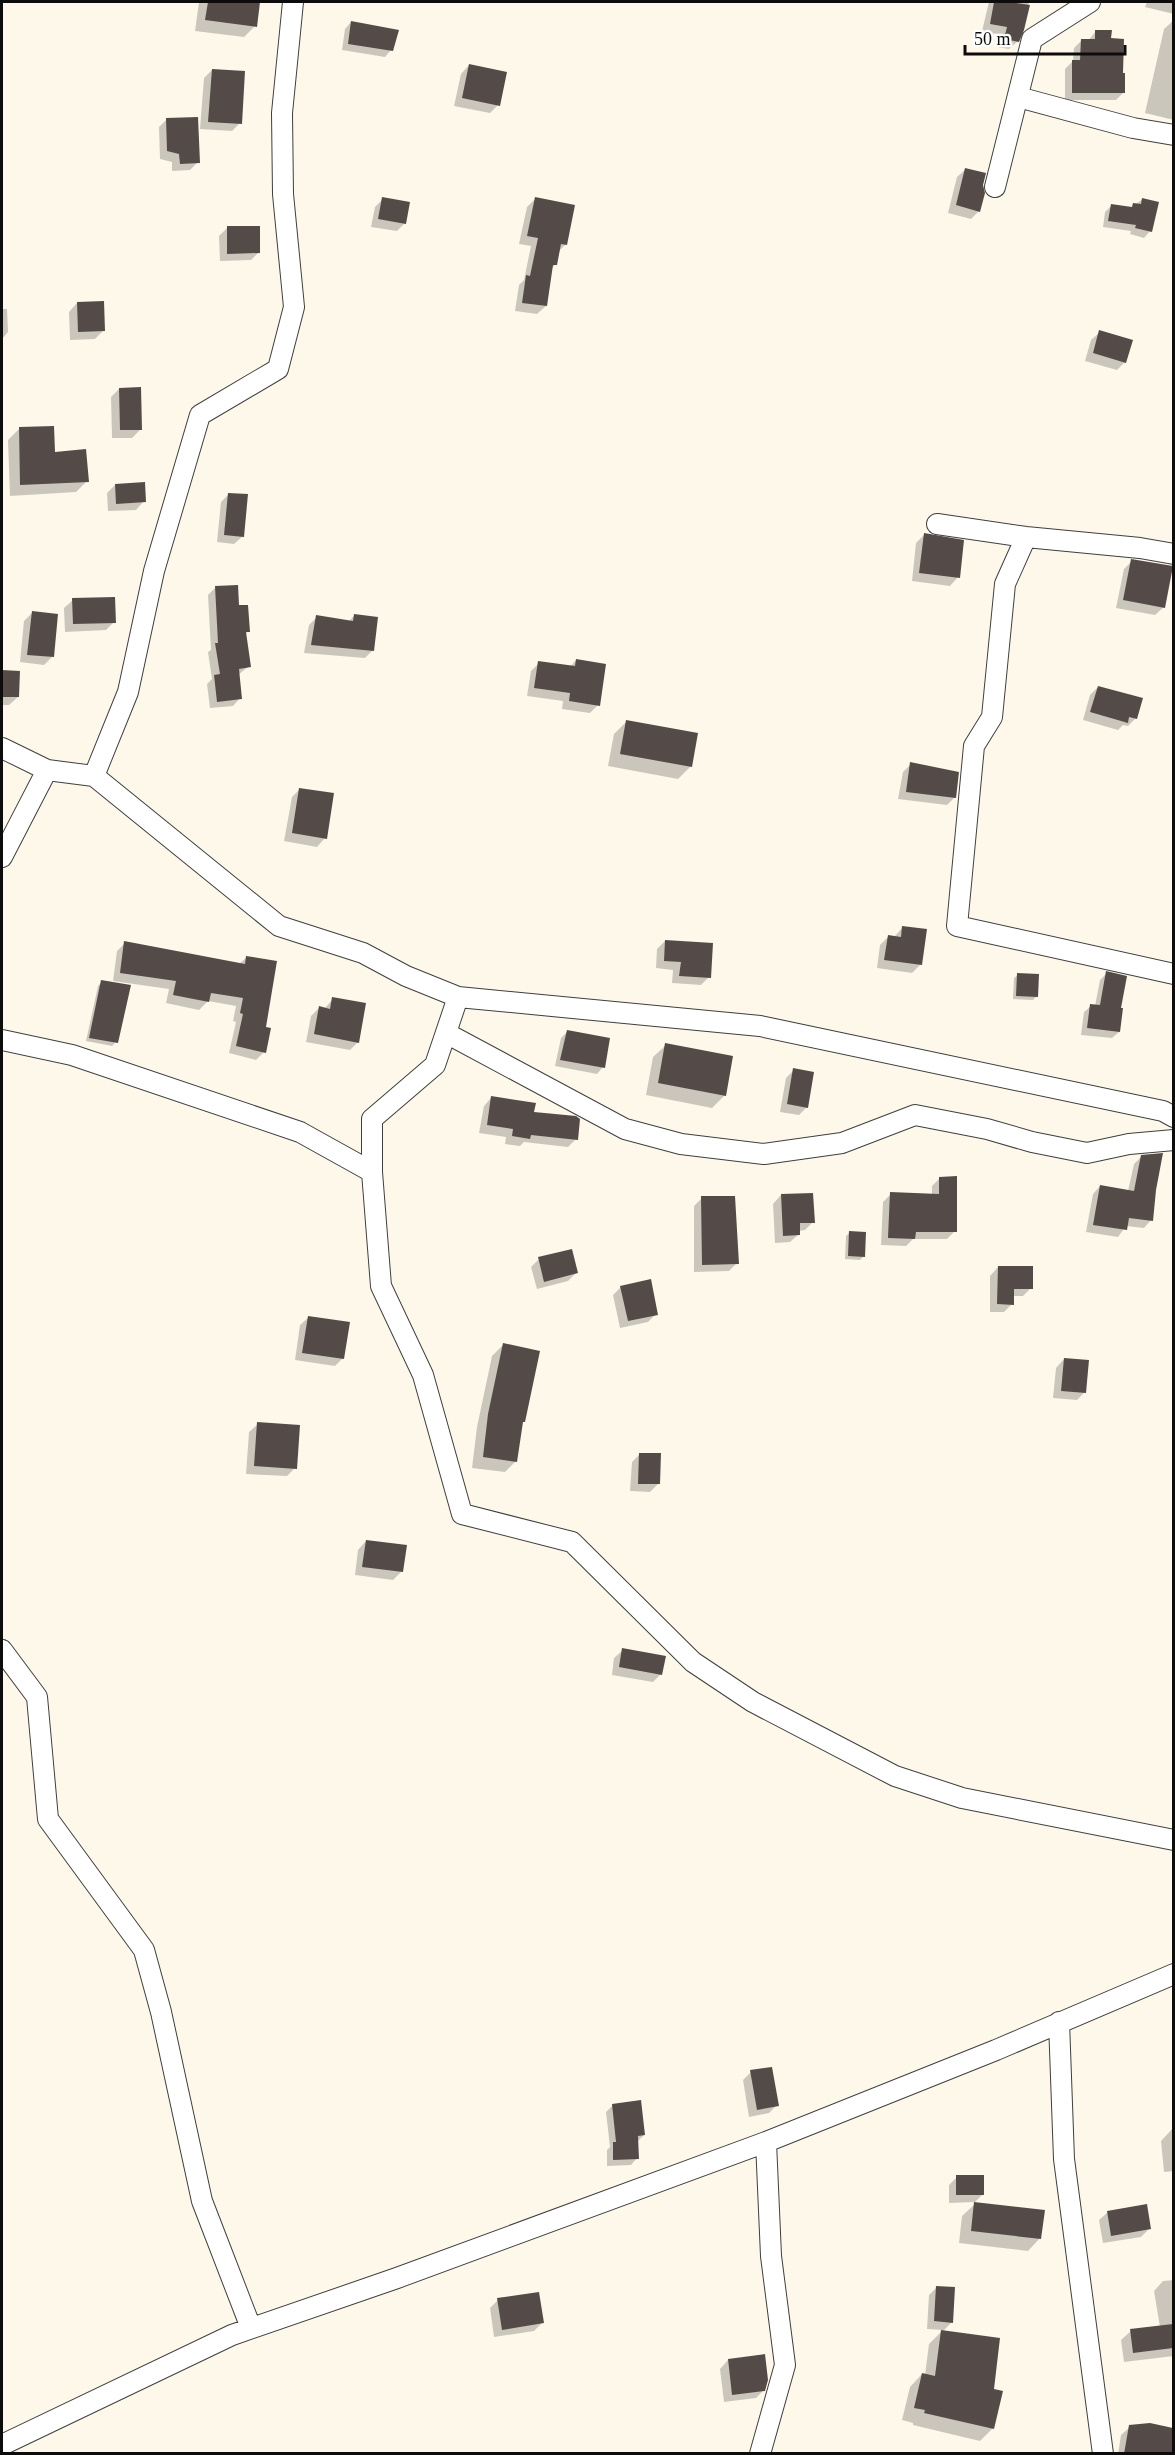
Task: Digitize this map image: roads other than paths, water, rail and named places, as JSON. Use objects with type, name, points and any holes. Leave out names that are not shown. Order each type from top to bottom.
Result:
[{"type":"street","points":[[94,776],[128,692],[154,571],[200,415],[278,369],[281,359],[294,307],[283,194],[282,113],[293,2]]},
{"type":"street","points":[[995,187],[1032,39],[1090,2]]},
{"type":"street","points":[[1018,97],[1133,128],[1173,135]]},
{"type":"street","points":[[937,524],[1173,554]]},
{"type":"street","points":[[1026,537],[1005,585],[992,717],[974,746],[957,926],[1173,974]]},
{"type":"street","points":[[2,748],[47,771],[94,776],[279,926],[363,953],[406,976],[458,997],[760,1026],[1163,1111],[1173,1117]]},
{"type":"street","points":[[2,856],[47,771]]},
{"type":"street","points":[[458,997],[435,1065],[372,1119],[372,1172],[381,1286],[423,1376],[462,1514],[572,1542],[693,1662],[753,1702],[895,1776],[962,1798],[1173,1840]]},
{"type":"street","points":[[446,1033],[625,1129],[681,1144],[764,1154],[842,1143],[915,1115],[987,1129],[1032,1142],[1087,1153],[1129,1144],[1173,1140]]},
{"type":"street","points":[[2,1040],[72,1055],[300,1132],[372,1172]]},
{"type":"street","points":[[2,1650],[37,1697],[48,1819],[144,1950],[161,2012],[202,2201],[251,2328]]},
{"type":"street","points":[[2,2445],[232,2335],[409,2274],[766,2142],[996,2050],[1173,1974]]},
{"type":"street","points":[[1059,2022],[1064,2159],[1103,2454]]},
{"type":"street","points":[[760,2454],[785,2365],[771,2256],[766,2142]]}]
